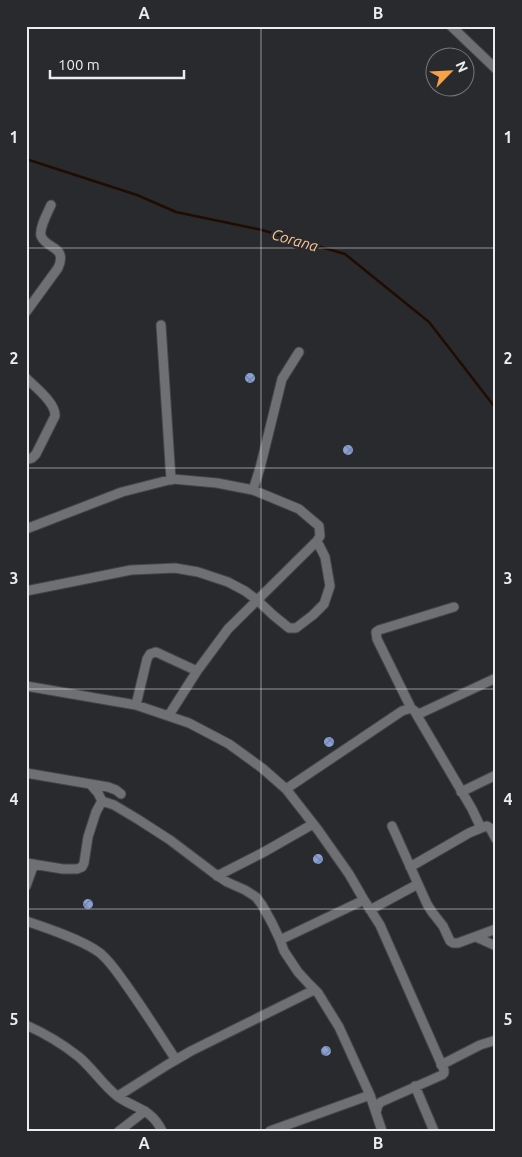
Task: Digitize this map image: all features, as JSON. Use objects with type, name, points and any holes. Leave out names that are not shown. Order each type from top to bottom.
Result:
[{"type":"street","points":[[451,26],[496,68]]},
{"type":"street","points":[[26,312],[58,268],[61,258],[57,249],[45,241],[41,234],[51,205]]},
{"type":"street","points":[[160,326],[170,480]]},
{"type":"street","points":[[253,490],[282,379],[299,352]]},
{"type":"street","points":[[26,378],[49,401],[55,412],[55,416],[36,454],[32,458],[26,458]]},
{"type":"street","points":[[26,529],[122,492],[173,479],[217,483],[253,490],[300,509],[319,526],[320,536],[317,541],[228,629],[197,671],[169,715]]},
{"type":"street","points":[[26,591],[130,570],[175,568],[198,572],[228,582],[257,600],[289,628],[296,628],[324,604],[330,586],[324,557],[317,541]]},
{"type":"street","points":[[454,606],[376,632],[377,639],[413,710],[481,828]]},
{"type":"street","points":[[136,705],[147,659],[150,654],[156,652],[197,671]]},
{"type":"street","points":[[286,790],[402,711],[413,710],[421,712],[496,678]]},
{"type":"street","points":[[26,686],[136,705],[169,715],[189,723],[229,744],[262,768],[286,790],[349,874],[380,925],[444,1070],[443,1074],[381,1102],[376,1113]]},
{"type":"street","points":[[26,773],[108,787],[121,794]]},
{"type":"street","points":[[461,792],[496,775]]},
{"type":"street","points":[[92,785],[98,792],[102,802]]},
{"type":"street","points":[[26,886],[30,863],[63,869],[82,867],[88,837],[96,812],[102,802]]},
{"type":"street","points":[[102,802],[114,805],[140,820],[217,876],[246,890],[262,904],[284,951],[298,972],[318,993],[339,1027],[370,1095],[382,1131]]},
{"type":"street","points":[[217,876],[313,824]]},
{"type":"street","points":[[392,826],[427,904],[443,926],[450,941],[458,943],[496,929]]},
{"type":"street","points":[[410,867],[469,833],[487,826],[496,839]]},
{"type":"street","points":[[370,910],[418,884]]},
{"type":"street","points":[[280,940],[364,900]]},
{"type":"street","points":[[26,921],[84,944],[100,953],[112,965],[132,993],[176,1060]]},
{"type":"street","points":[[476,936],[496,946]]},
{"type":"street","points":[[118,1096],[176,1060],[314,990]]},
{"type":"street","points":[[26,1025],[64,1046],[118,1096],[153,1117],[162,1131]]},
{"type":"street","points":[[441,1065],[480,1045],[496,1040]]},
{"type":"street","points":[[415,1086],[434,1131]]},
{"type":"street","points":[[270,1131],[370,1095]]},
{"type":"street","points":[[118,1131],[145,1111]]},
{"type":"building","points":[[248,373],[252,373],[255,378],[254,382],[248,383],[245,380],[245,376]]},
{"type":"building","points":[[346,445],[350,445],[353,450],[352,454],[346,455],[343,452],[343,448]]},
{"type":"building","points":[[327,737],[331,737],[334,742],[333,746],[327,747],[324,744],[324,740]]},
{"type":"building","points":[[316,854],[320,854],[323,859],[322,863],[316,864],[313,861],[313,857]]},
{"type":"building","points":[[86,899],[90,899],[93,904],[92,908],[86,909],[83,906],[83,902]]},
{"type":"building","points":[[324,1046],[328,1046],[331,1051],[330,1055],[324,1056],[321,1053],[321,1049]]},
{"type":"waterway","name":"Corana","points":[[26,159],[137,195],[176,212],[262,230],[345,254],[429,322],[494,406],[496,420]]}]
